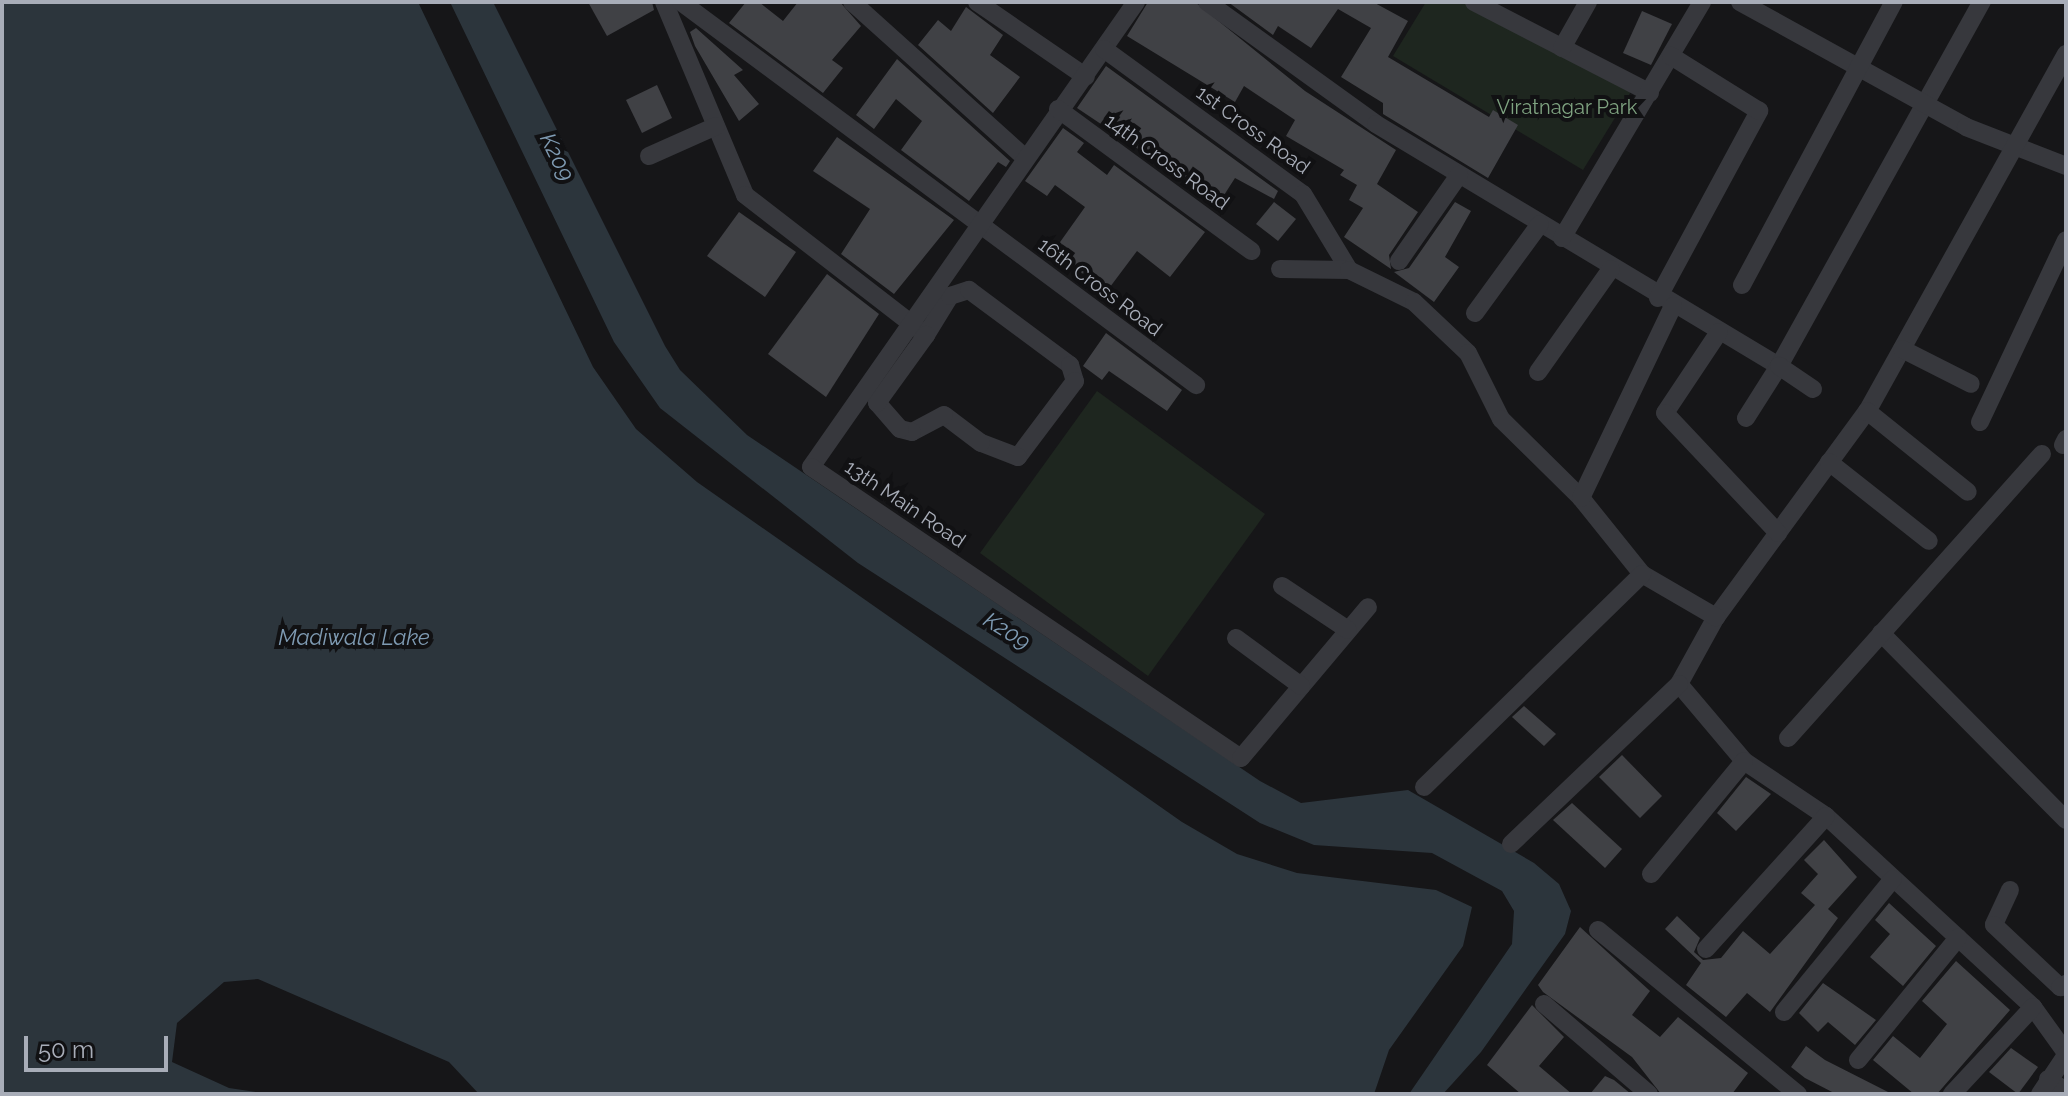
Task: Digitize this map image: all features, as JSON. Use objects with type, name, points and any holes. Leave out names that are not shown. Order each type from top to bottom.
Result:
[{"type":"street","points":[[664,2],[745,195],[926,335]]},
{"type":"street","name":"16th Cross Road","points":[[681,2],[1196,385]]},
{"type":"street","points":[[852,2],[1024,157]]},
{"type":"street","points":[[977,2],[1086,77]]},
{"type":"street","name":"13th Main Road","points":[[1135,2],[1086,77],[1058,109],[1024,157],[811,467],[1241,758],[1368,607]]},
{"type":"street","points":[[1207,2],[1376,124],[1813,389]]},
{"type":"street","points":[[1474,2],[1650,93]]},
{"type":"street","points":[[1562,48],[1588,2]]},
{"type":"street","points":[[1562,238],[1702,2]]},
{"type":"street","points":[[1740,2],[1925,105],[2016,147],[2066,166]]},
{"type":"street","points":[[1742,285],[1894,2]]},
{"type":"street","points":[[1746,418],[1779,366],[1982,2]]},
{"type":"street","name":"1st Cross Road","points":[[1104,49],[1303,194],[1349,270]]},
{"type":"street","points":[[1511,844],[1679,684],[1716,617],[1867,411],[2066,54]]},
{"type":"street","points":[[1581,498],[1666,302],[1759,111],[1671,56]]},
{"type":"street","name":"14th Cross Road","points":[[1058,109],[1251,251]]},
{"type":"street","points":[[649,156],[716,126]]},
{"type":"street","points":[[1399,261],[1459,175]]},
{"type":"street","points":[[1475,313],[1540,224]]},
{"type":"street","points":[[1980,422],[2066,240]]},
{"type":"street","points":[[1280,269],[1349,270],[1414,302],[1468,353],[1501,419],[1581,498],[1642,574],[1716,617]]},
{"type":"street","points":[[1538,372],[1611,269]]},
{"type":"street","points":[[969,290],[1070,365],[1075,381],[1018,457],[981,443],[944,415],[912,432],[900,429],[877,403],[926,335],[950,296],[969,290]]},
{"type":"street","points":[[1719,332],[1665,413],[1778,533]]},
{"type":"street","points":[[1902,349],[1971,384]]},
{"type":"street","points":[[1867,411],[1968,492]]},
{"type":"street","points":[[1788,738],[2042,454]]},
{"type":"street","points":[[1829,462],[1929,541]]},
{"type":"street","points":[[1424,787],[1642,574]]},
{"type":"street","points":[[1282,586],[1348,630]]},
{"type":"street","points":[[1881,633],[2066,820]]},
{"type":"street","points":[[1236,638],[1301,686]]},
{"type":"street","points":[[1679,684],[1744,761],[1826,816],[2033,1007],[2066,1054],[2044,1087],[2066,1091]]},
{"type":"street","points":[[1651,874],[1744,761]]},
{"type":"street","points":[[1706,949],[1826,816]]},
{"type":"street","points":[[1784,1012],[1893,879]]},
{"type":"street","points":[[2010,890],[1994,925],[2060,987],[2066,984]]},
{"type":"street","points":[[1598,930],[1789,1091]]},
{"type":"street","points":[[1858,1060],[1958,938]]},
{"type":"street","points":[[1544,1004],[1649,1094]]},
{"type":"street","points":[[1952,1094],[2033,1007]]},
{"type":"green space","name":"Viratnagar Park","points":[[1426,2],[1472,2],[1632,90],[1583,170],[1393,56]]},
{"type":"green space","points":[[1097,391],[1265,514],[1148,676],[980,553]]},
{"type":"water","name":"Madiwala Lake","points":[[2,2],[418,2],[593,367],[636,429],[697,482],[1182,822],[1237,854],[1297,873],[1436,890],[1472,907],[1463,946],[1389,1050],[1374,1094],[479,1094],[449,1062],[258,979],[224,982],[177,1023],[172,1062],[229,1088],[269,1094],[2,1094]]},
{"type":"water","name":"K209","points":[[450,2],[493,2],[665,346],[680,370],[747,435],[1260,781],[1301,803],[1408,790],[1534,863],[1559,884],[1571,911],[1565,934],[1481,1052],[1443,1094],[1409,1094],[1512,944],[1514,911],[1502,891],[1432,853],[1314,845],[1260,823],[858,563],[660,408],[614,342]]},
{"type":"building","points":[[588,2],[652,2],[654,10],[607,36]]},
{"type":"building","points":[[746,2],[759,2],[783,21],[798,2],[840,2],[861,26],[832,60],[843,68],[823,93],[729,23]]},
{"type":"building","points":[[1148,2],[1195,2],[1305,91],[1396,150],[1377,184],[1418,212],[1389,255],[1391,269],[1344,237],[1363,208],[1349,200],[1357,185],[1340,175],[1344,170],[1286,136],[1295,120],[1244,86],[1235,102],[1127,36]]},
{"type":"building","points":[[1228,2],[1373,2],[1408,21],[1388,57],[1489,117],[1493,110],[1518,125],[1488,178],[1383,114],[1383,103],[1341,77],[1371,28],[1338,9],[1311,48],[1278,26],[1273,35]]},
{"type":"building","points":[[966,7],[1003,35],[990,55],[1020,77],[993,113],[918,45],[938,20],[951,31]]},
{"type":"building","points":[[1642,11],[1672,24],[1651,65],[1623,53]]},
{"type":"building","points":[[696,28],[743,70],[734,75],[759,104],[739,121],[695,46],[690,32]]},
{"type":"building","points":[[897,59],[1010,161],[1006,167],[998,162],[969,201],[901,150],[922,121],[896,99],[874,129],[856,115]]},
{"type":"building","points":[[1106,66],[1278,191],[1274,199],[1235,178],[1219,203],[1077,108]]},
{"type":"building","points":[[657,85],[672,118],[642,133],[626,100]]},
{"type":"building","points":[[1063,128],[1084,143],[1077,152],[1107,175],[1114,165],[1205,232],[1170,277],[1137,251],[1107,291],[1053,252],[1085,207],[1055,185],[1047,196],[1025,181]]},
{"type":"building","points":[[837,137],[954,220],[894,294],[841,254],[870,209],[813,171]]},
{"type":"building","points":[[1274,202],[1296,219],[1278,241],[1256,224]]},
{"type":"building","points":[[1455,202],[1471,211],[1445,257],[1459,267],[1434,302],[1394,272],[1409,268]]},
{"type":"building","points":[[739,212],[796,252],[765,297],[707,256]]},
{"type":"building","points":[[827,274],[879,314],[826,397],[768,354]]},
{"type":"building","points":[[1106,333],[1182,390],[1167,411],[1109,371],[1102,380],[1083,366]]},
{"type":"building","points":[[1524,706],[1556,734],[1544,746],[1512,717]]},
{"type":"building","points":[[1622,755],[1662,796],[1640,818],[1599,777]]},
{"type":"building","points":[[1746,777],[1771,794],[1736,831],[1717,813]]},
{"type":"building","points":[[1572,803],[1622,849],[1605,868],[1553,820]]},
{"type":"building","points":[[1824,840],[1857,877],[1828,909],[1838,918],[1770,1012],[1747,993],[1726,1017],[1686,985],[1701,963],[1665,929],[1677,916],[1700,938],[1694,952],[1703,960],[1721,958],[1743,931],[1770,954],[1815,905],[1801,893],[1818,874],[1804,860]]},
{"type":"building","points":[[1889,903],[1936,946],[1903,986],[1870,957],[1890,934],[1875,920]]},
{"type":"building","points":[[1580,927],[1650,991],[1632,1015],[1660,1037],[1678,1017],[1748,1073],[1732,1094],[1661,1094],[1632,1057],[1543,992],[1538,985]]},
{"type":"building","points":[[1956,961],[2010,1010],[1937,1094],[1914,1094],[1873,1060],[1893,1036],[1920,1058],[1947,1024],[1922,1001]]},
{"type":"building","points":[[1823,983],[1876,1020],[1855,1045],[1828,1022],[1818,1032],[1799,1013]]},
{"type":"building","points":[[1532,1005],[1564,1037],[1539,1066],[1572,1094],[1521,1094],[1487,1065]]},
{"type":"building","points":[[1806,1046],[1825,1060],[1892,1094],[1836,1094],[1805,1078],[1791,1067]]},
{"type":"building","points":[[2011,1048],[2038,1067],[2018,1094],[1989,1072]]},
{"type":"building","points":[[1605,1076],[1614,1080],[1631,1094],[1590,1094]]}]
